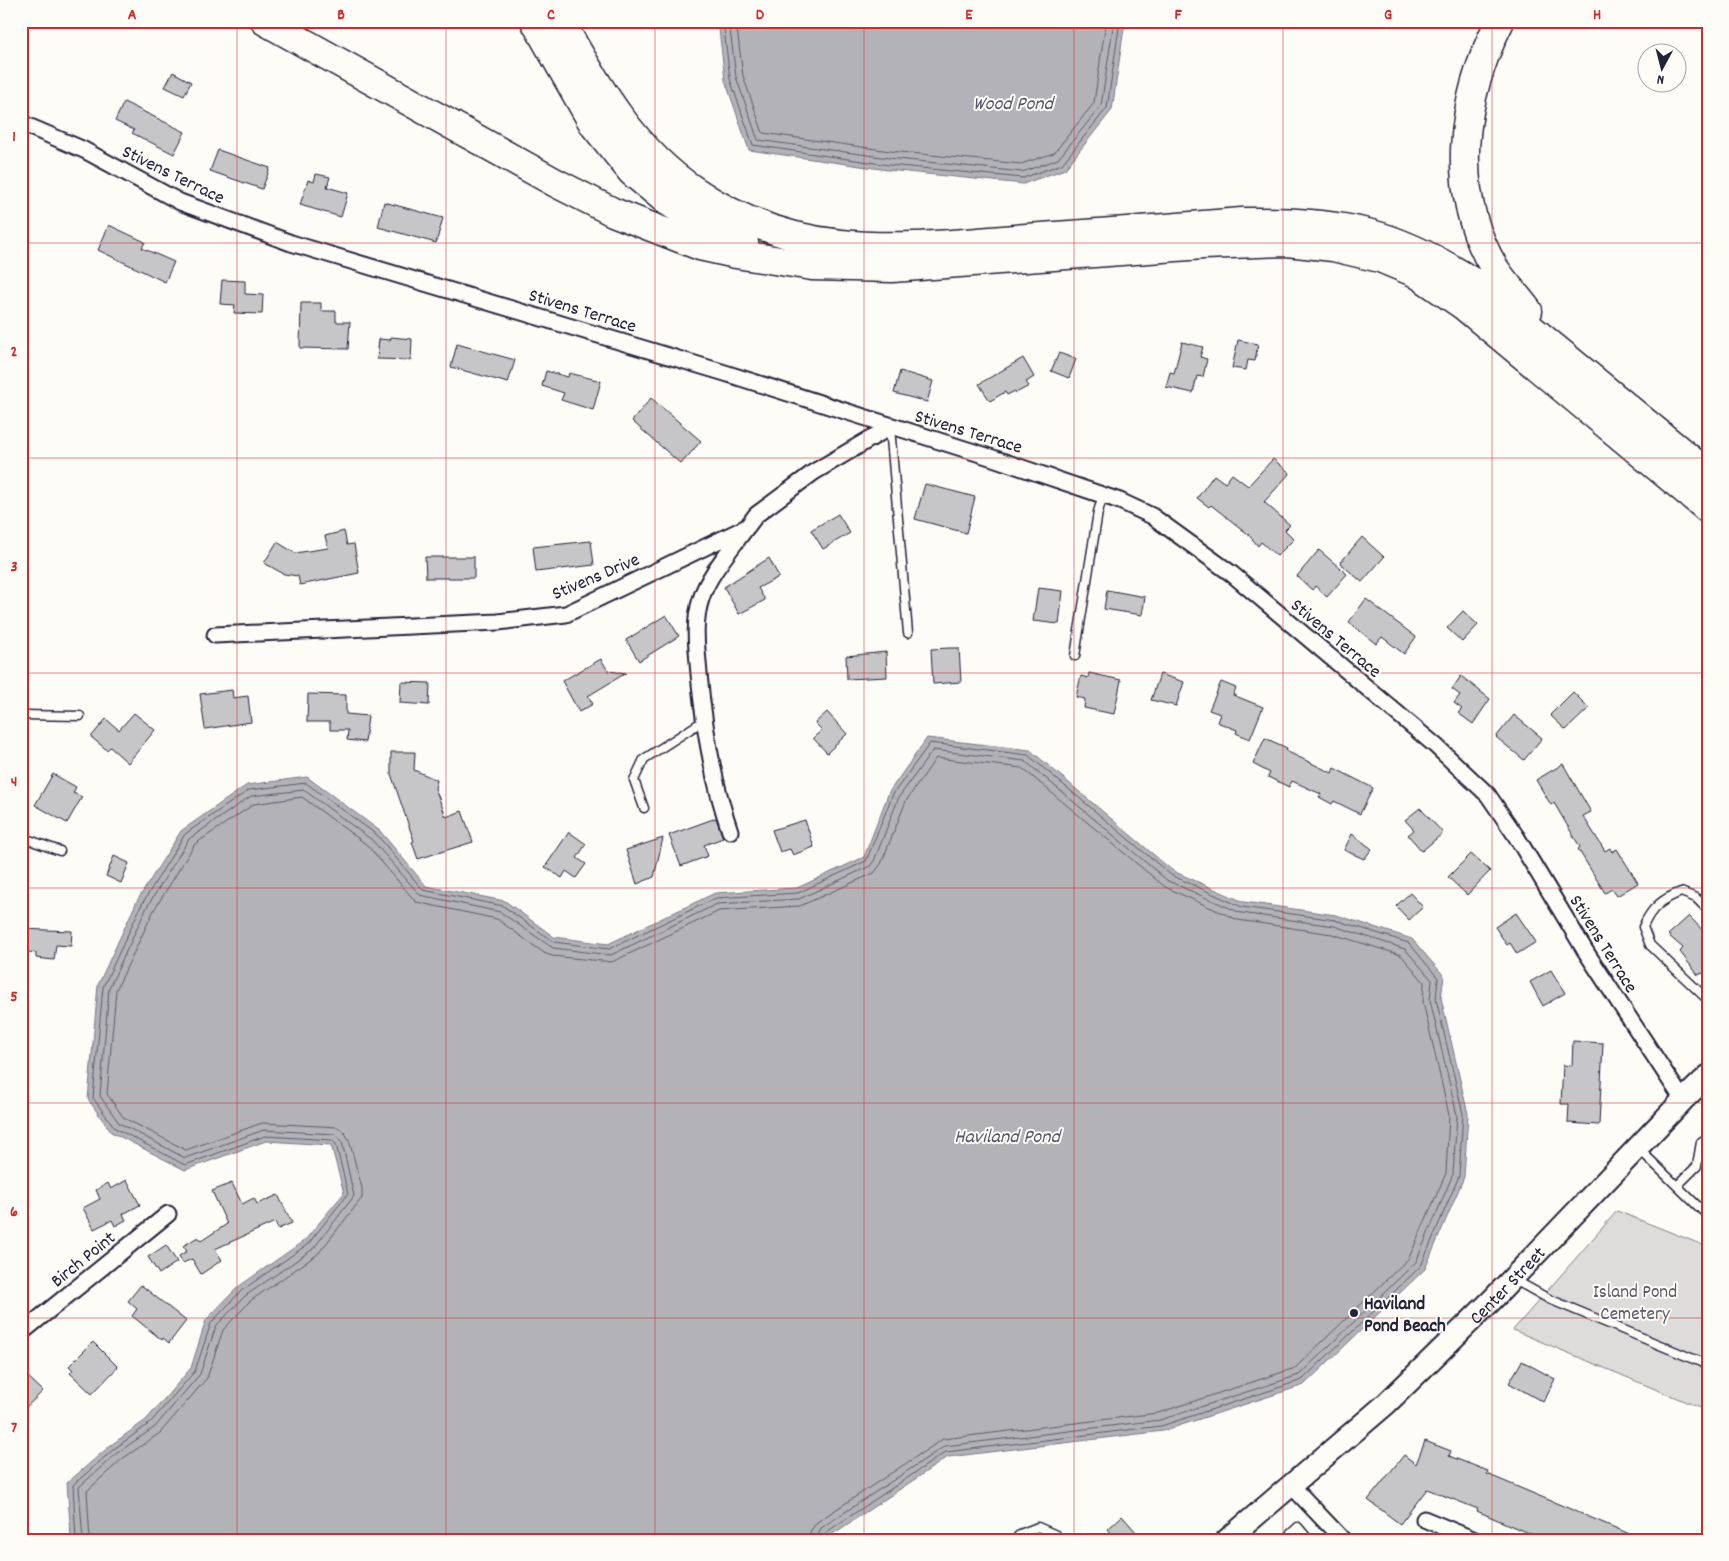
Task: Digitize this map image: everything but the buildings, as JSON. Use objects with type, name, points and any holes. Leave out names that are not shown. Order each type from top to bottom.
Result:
[{"type":"highway","points":[[265,21],[556,183],[613,212],[700,246],[775,262],[850,268],[892,268],[1204,245],[1287,242],[1334,247],[1380,258],[1416,273],[1464,306],[1708,508]]},
{"type":"highway","points":[[535,21],[594,125],[632,172],[667,201],[710,228],[737,241],[767,251],[832,264],[892,268]]},
{"type":"highway","points":[[560,21],[612,108],[643,146],[694,191],[737,217],[826,244],[887,247],[1242,222],[1292,222],[1342,227],[1383,236],[1418,249],[1452,267],[1484,289],[1708,474]]},
{"type":"highway","points":[[1500,21],[1485,51],[1474,83],[1468,116],[1465,152],[1466,193],[1476,230],[1496,269],[1559,349]]},
{"type":"main road","name":"Center Street","points":[[1239,1536],[1292,1485],[1386,1404],[1513,1279],[1708,1076]]},
{"type":"street","name":"Stivens Terrace","points":[[21,123],[84,150],[180,202],[250,229],[725,373],[1103,495],[1152,516],[1232,574],[1436,746],[1488,795],[1516,836],[1586,952],[1683,1100]]},
{"type":"street","name":"Stivens Drive","points":[[214,636],[498,622],[566,614],[747,527],[756,515],[814,472],[890,427]]},
{"type":"street","points":[[730,831],[712,771],[703,721],[696,634],[701,598],[720,564],[747,527]]},
{"type":"street","name":"Birch Point","points":[[21,1333],[168,1214]]},
{"type":"street","points":[[1292,1485],[1344,1540]]},
{"type":"street","points":[[1424,1519],[1474,1540]]},
{"type":"lane","points":[[890,427],[908,633]]},
{"type":"lane","points":[[1075,656],[1098,512],[1103,495]]},
{"type":"lane","points":[[21,715],[80,716]]},
{"type":"lane","points":[[644,808],[634,780],[644,759],[703,721]]},
{"type":"lane","points":[[21,837],[60,851]]},
{"type":"lane","points":[[1708,910],[1696,898],[1681,892],[1665,898],[1649,914],[1643,927],[1650,945],[1708,1000]]},
{"type":"lane","points":[[1677,1186],[1697,1166],[1701,1142],[1708,1137]]},
{"type":"lane","points":[[1637,1148],[1708,1216]]},
{"type":"lane","points":[[1513,1279],[1548,1299],[1708,1365]]},
{"type":"lane","points":[[1015,1540],[1020,1534],[1038,1527],[1056,1535],[1061,1540]]},
{"type":"lane","points":[[1284,1540],[1298,1528],[1309,1540]]},
{"type":"green space","name":"Island Pond Cemetery","points":[[1617,1211],[1708,1247],[1708,1411],[1513,1330]]},
{"type":"water","name":"Wood Pond","points":[[718,21],[1125,21],[1112,110],[1065,169],[1023,184],[888,170],[749,150],[725,80]]},
{"type":"water","name":"Haviland Pond","points":[[927,738],[1030,750],[1173,871],[1244,902],[1336,915],[1412,939],[1444,976],[1441,998],[1468,1114],[1464,1177],[1425,1269],[1304,1385],[1163,1431],[948,1457],[824,1540],[73,1540],[71,1537],[67,1483],[111,1445],[146,1420],[191,1368],[206,1320],[238,1287],[305,1240],[344,1193],[331,1145],[266,1141],[185,1170],[111,1132],[88,1099],[98,985],[137,901],[181,831],[247,785],[307,777],[380,831],[426,886],[505,901],[554,937],[608,944],[715,893],[797,888],[864,857],[889,792]]},
{"type":"place","name":"Haviland Pond Beach","points":[[1354,1313]]}]
